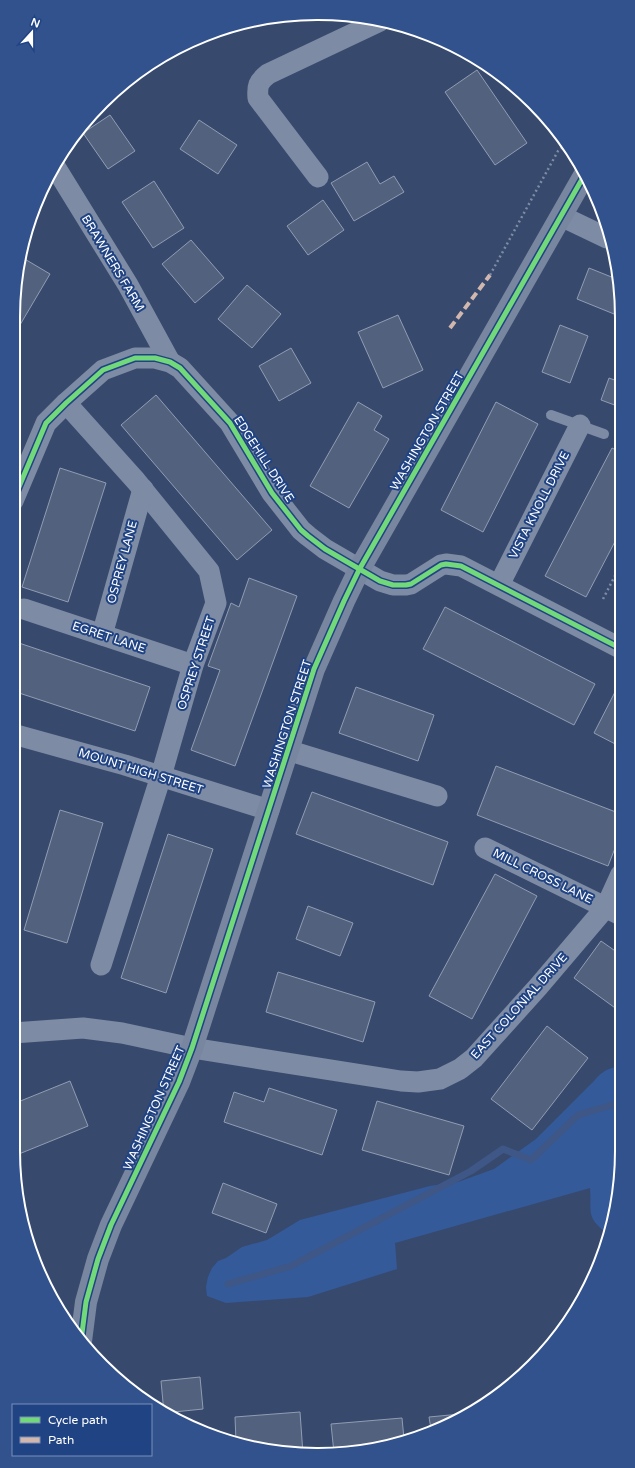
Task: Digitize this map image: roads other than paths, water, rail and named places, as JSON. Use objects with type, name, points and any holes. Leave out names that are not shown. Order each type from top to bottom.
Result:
[{"type":"street","points":[[318,177],[258,98],[257,88],[261,79],[268,74],[371,25]]},
{"type":"street","name":"BRAWNERS FARM","points":[[58,172],[128,285],[170,362]]},
{"type":"street","name":"WASHINGTON STREET","points":[[82,1333],[86,1302],[110,1225],[179,1082],[192,1048],[314,669],[344,600],[360,570],[581,180]]},
{"type":"street","points":[[561,216],[604,236]]},
{"type":"street","name":"EDGEHILL DRIVE","points":[[20,484],[46,423],[103,370],[135,358],[155,358],[170,362],[180,368],[230,423],[272,493],[301,530],[321,547],[386,584],[406,585],[416,581],[441,565],[451,564],[461,566],[615,645]]},
{"type":"street","name":"OSPREY STREET","points":[[66,403],[143,489],[209,572],[216,603],[193,665],[161,776],[101,965]]},
{"type":"street","name":"VISTA KNOLL DRIVE","points":[[499,585],[580,425]]},
{"type":"street","name":"OSPREY LANE","points":[[102,635],[143,489]]},
{"type":"street","name":"EGRET LANE","points":[[24,610],[193,665]]},
{"type":"street","name":"MOUNT HIGH STREET","points":[[20,736],[125,765],[269,810]]},
{"type":"street","points":[[287,750],[437,796]]},
{"type":"street","name":"MILL CROSS LANE","points":[[485,848],[614,911]]},
{"type":"street","name":"EAST COLONIAL DRIVE","points":[[20,1032],[83,1028],[122,1033],[192,1048],[401,1081],[418,1082],[440,1078],[460,1069],[474,1058],[538,987],[614,911]]},
{"type":"lane","points":[[551,415],[604,434]]},
{"type":"waterway","points":[[228,1284],[291,1266],[471,1171],[503,1149],[531,1160],[578,1115],[615,1104]]}]
